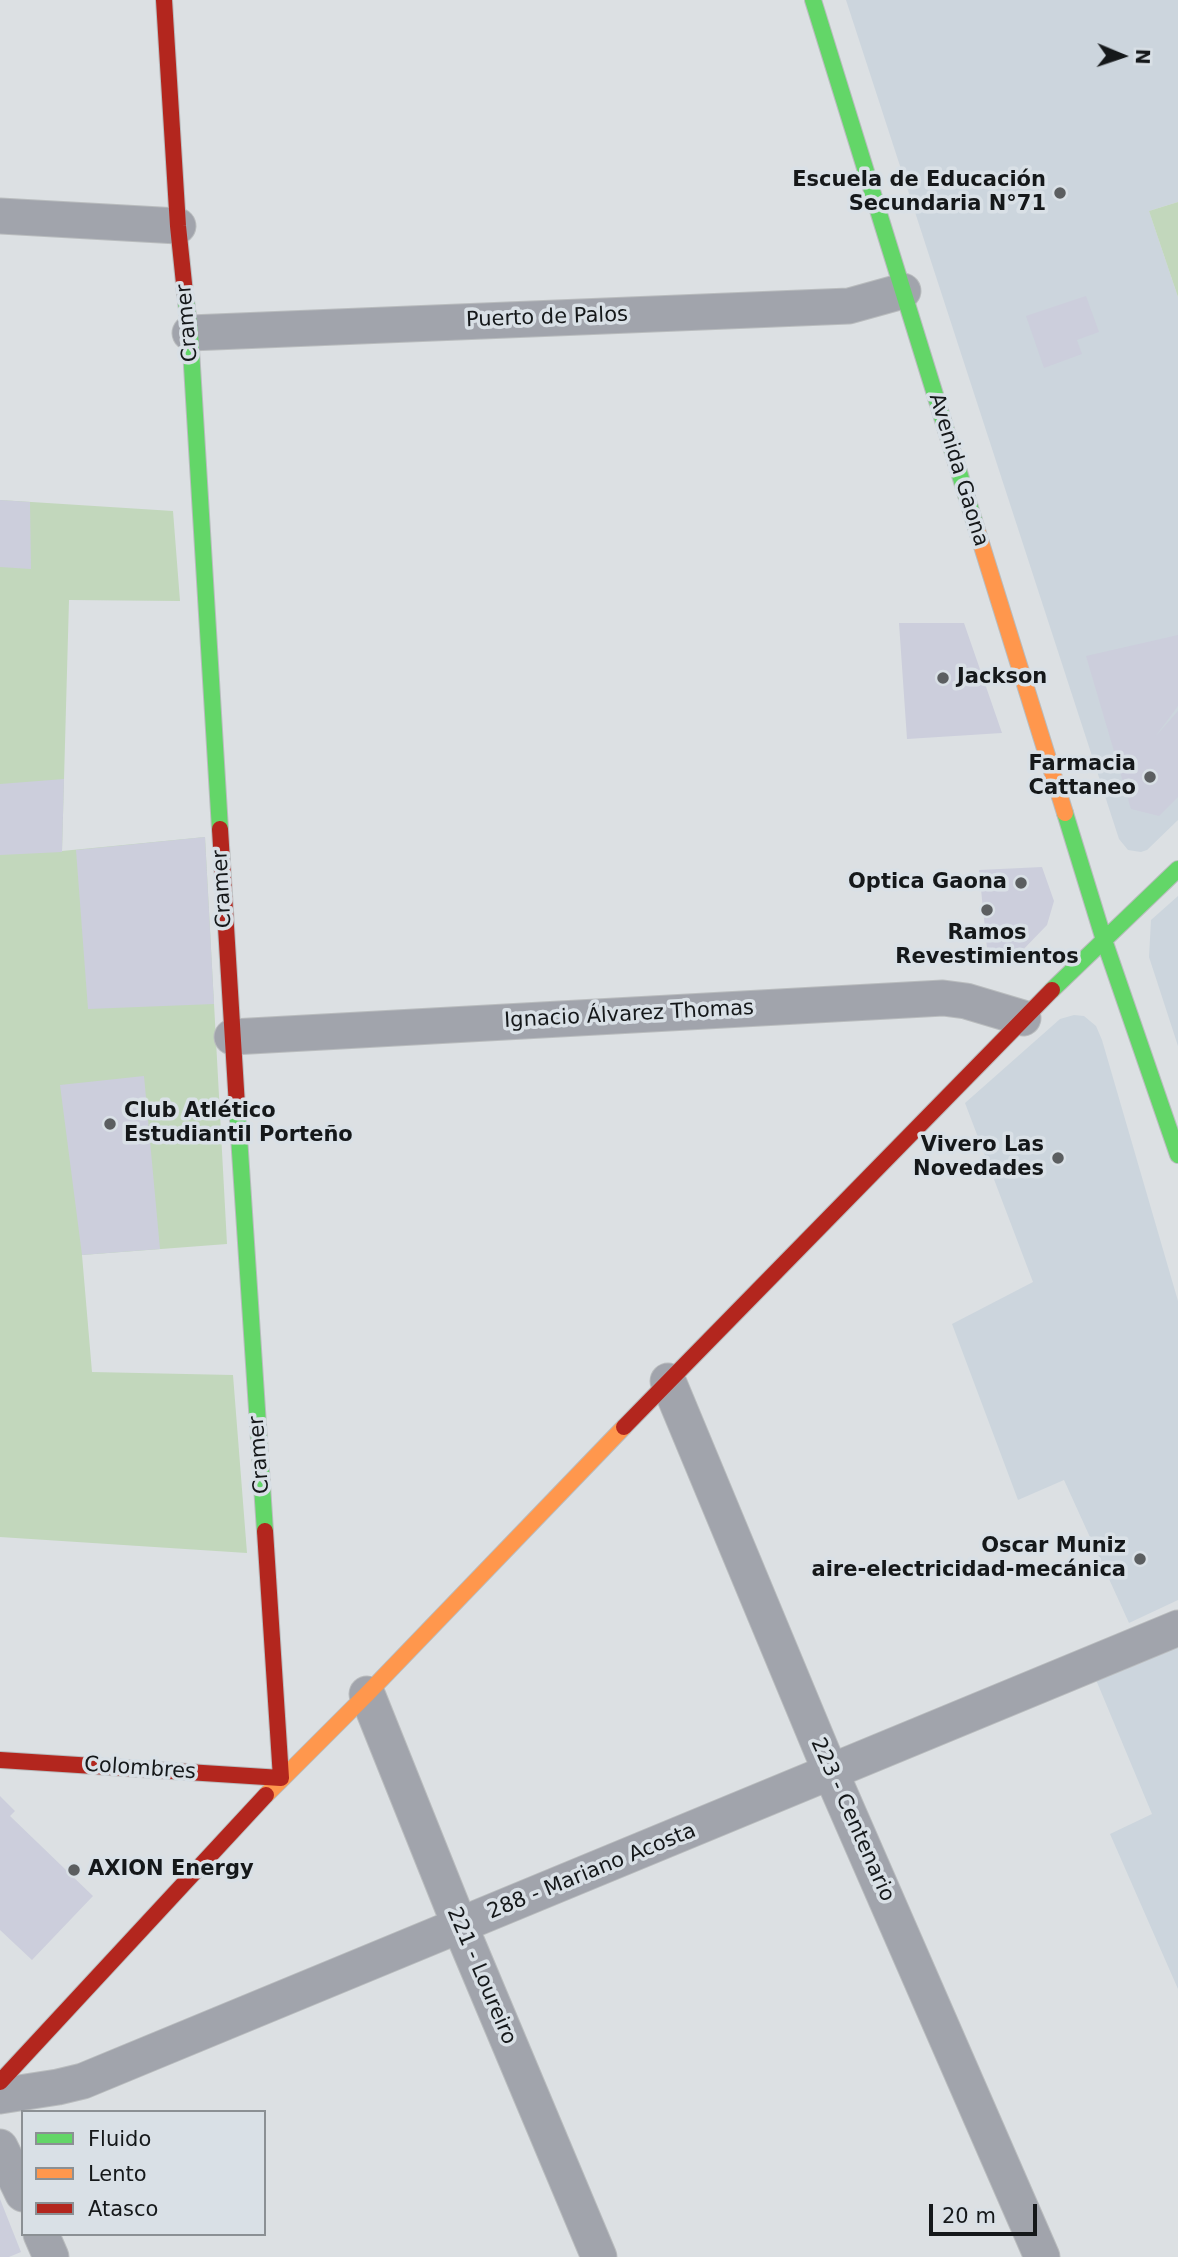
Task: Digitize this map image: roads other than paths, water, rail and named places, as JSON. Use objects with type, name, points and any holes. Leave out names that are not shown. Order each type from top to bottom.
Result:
[{"type":"main road","name":"Cramer","points":[[164,0],[178,226],[190,333],[232,1037],[281,1778]]},
{"type":"main road","name":"Avenida Gaona","points":[[813,0],[1104,940],[1170,1104],[1178,1155]]},
{"type":"main road","points":[[0,2082],[281,1778],[367,1694],[1023,1018],[1178,869]]},
{"type":"main road","name":"Colombres","points":[[0,1759],[281,1778]]},
{"type":"street","points":[[0,216],[178,226]]},
{"type":"street","name":"Puerto de Palos","points":[[190,333],[849,306],[903,291]]},
{"type":"street","name":"Ignacio Álvarez Thomas","points":[[232,1037],[943,998],[966,1001],[1023,1018]]},
{"type":"street","name":"223 - Centenario","points":[[668,1381],[831,1773],[1042,2257]]},
{"type":"street","name":"288 - Mariano Acosta","points":[[0,2096],[83,2081],[1178,1628]]},
{"type":"street","name":"221 - Loureiro","points":[[367,1694],[460,1926],[599,2257]]},
{"type":"street","points":[[0,2147],[21,2190]]},
{"type":"street","points":[[42,2236],[51,2257]]},
{"type":"place","name":"Escuela de Educación Secundaria N°71","points":[[1060,193]]},
{"type":"place","name":"Jackson","points":[[943,678]]},
{"type":"place","name":"Farmacia Cattaneo","points":[[1150,777]]},
{"type":"place","name":"Optica Gaona","points":[[1021,883]]},
{"type":"place","name":"Ramos Revestimientos","points":[[987,910]]},
{"type":"place","name":"Club Atlético Estudiantil Porteño","points":[[110,1124]]},
{"type":"place","name":"Vivero Las Novedades","points":[[1058,1158]]},
{"type":"place","name":"Oscar Muniz aire-electricidad-mecánica","points":[[1140,1559]]},
{"type":"place","name":"AXION Energy","points":[[74,1870]]}]
